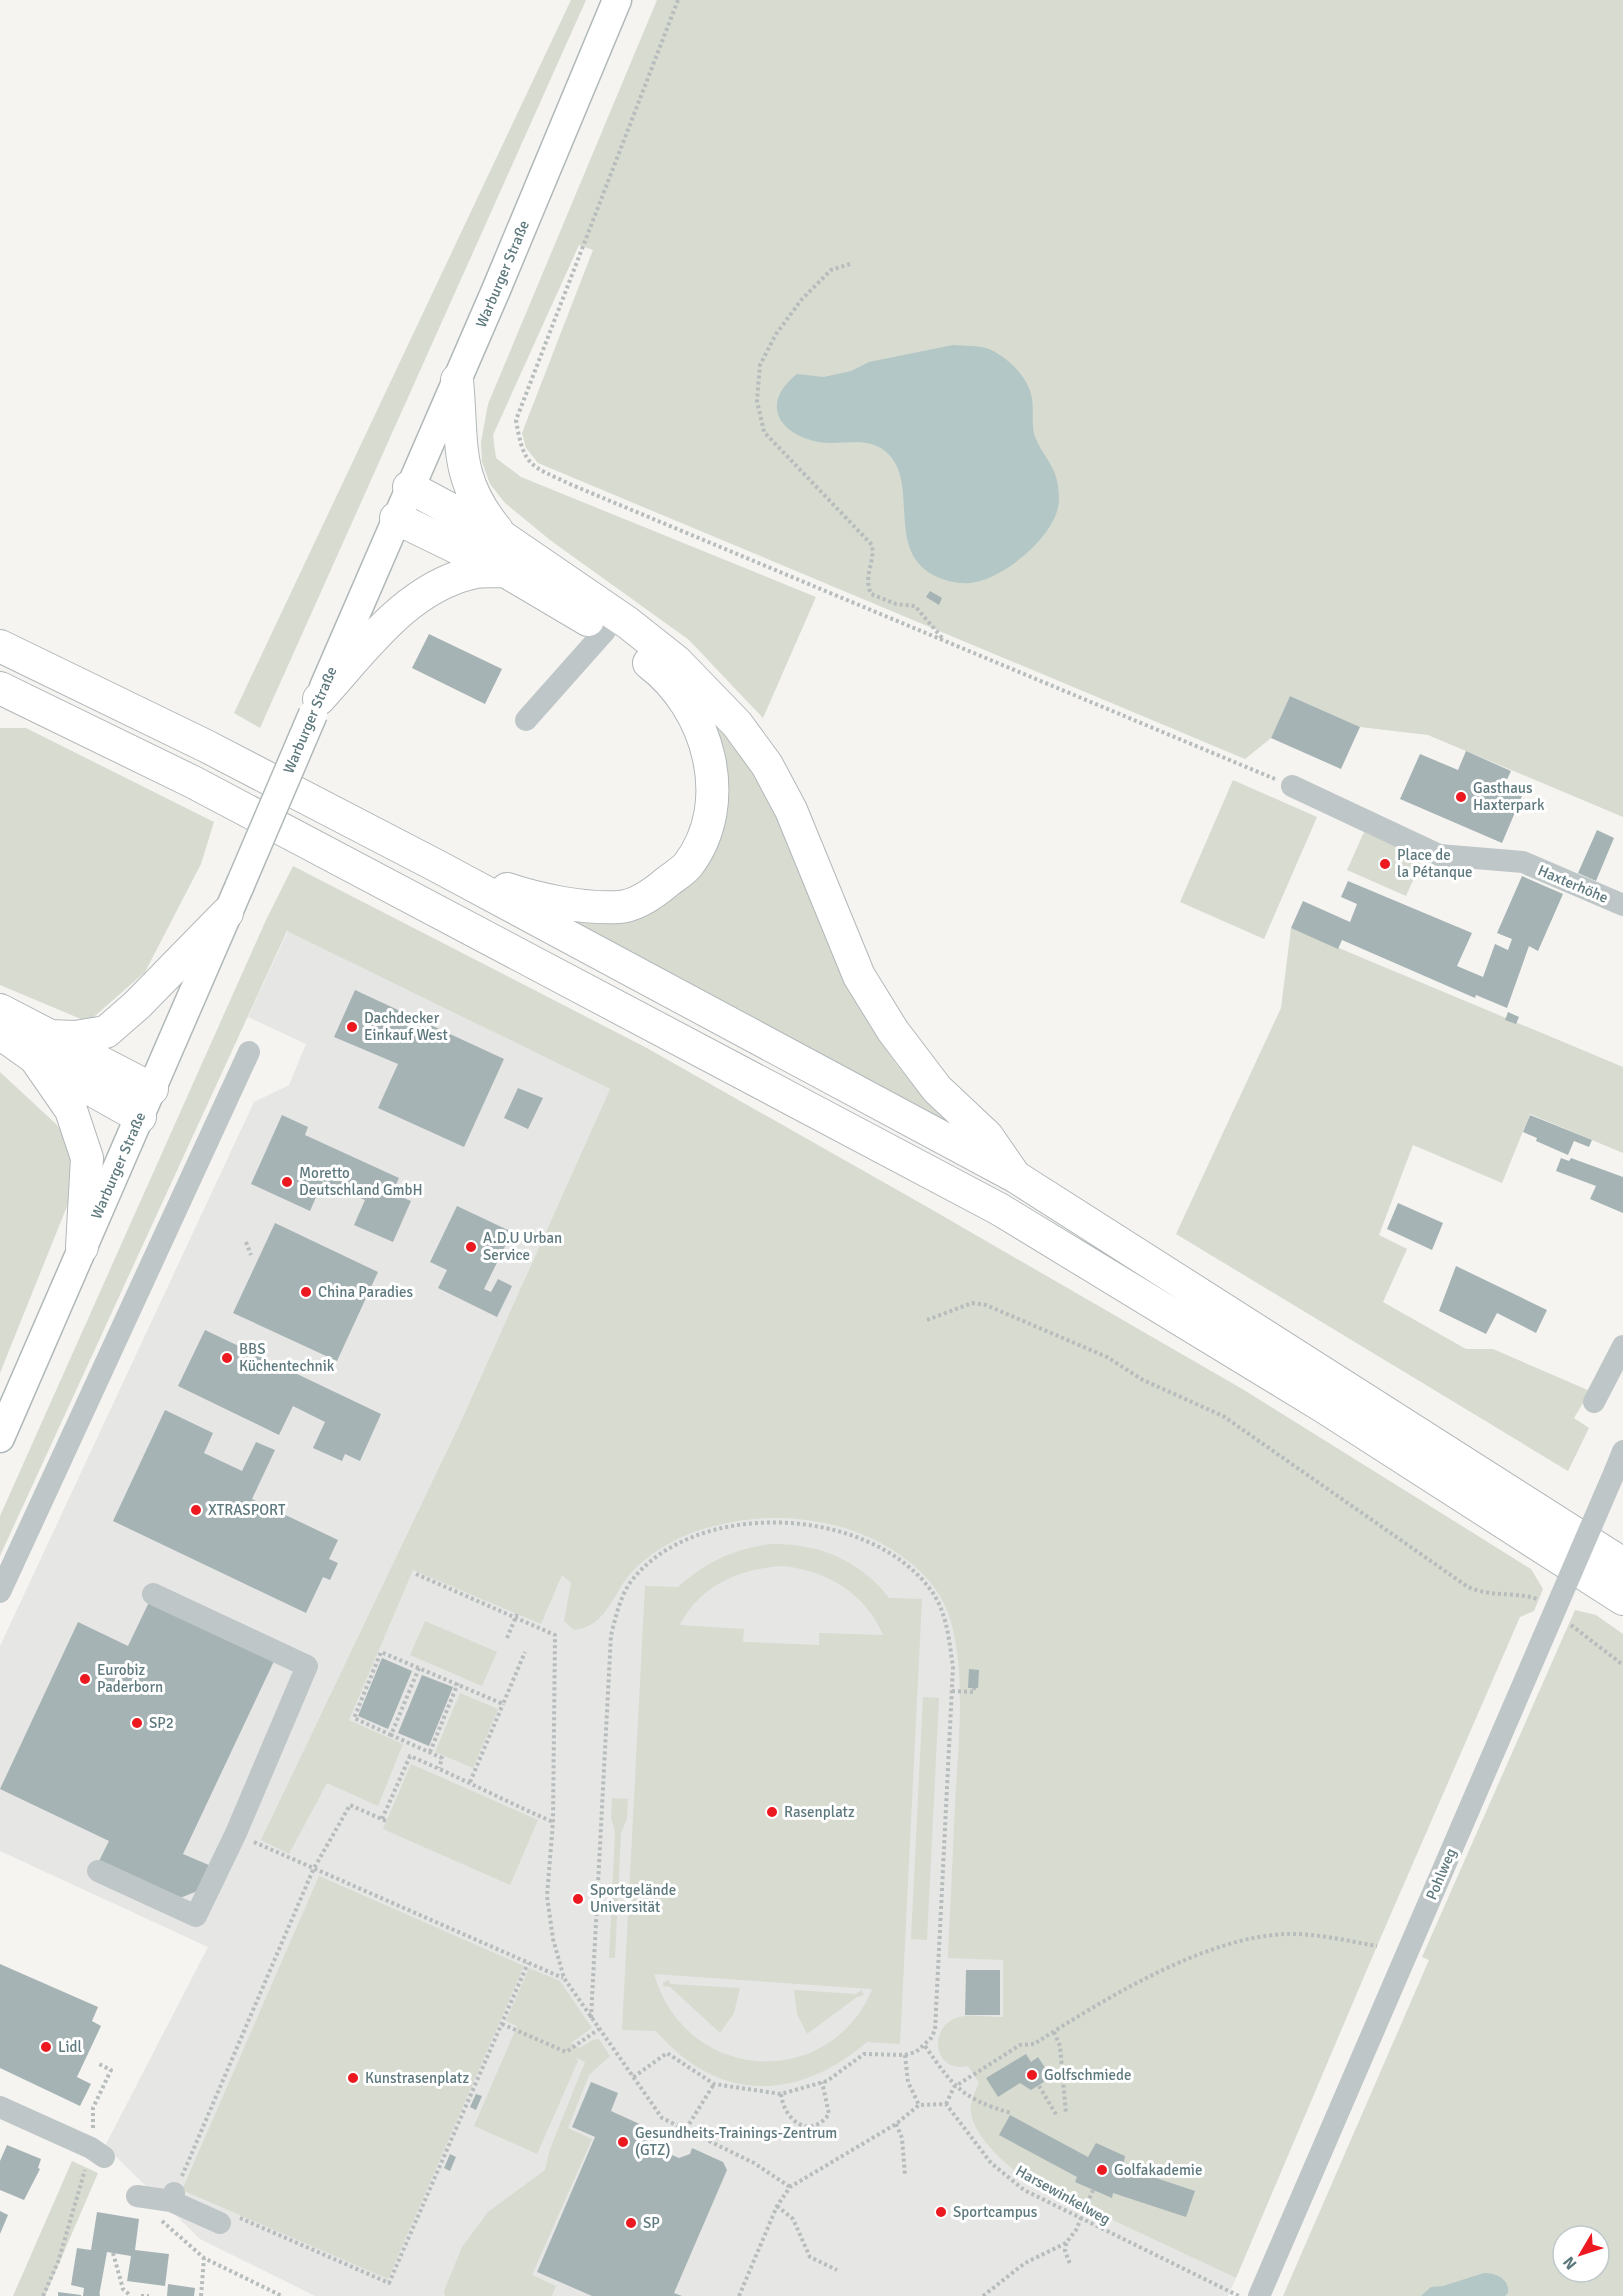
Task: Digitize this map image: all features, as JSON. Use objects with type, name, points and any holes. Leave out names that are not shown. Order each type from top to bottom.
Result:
[{"type":"highway","points":[[457,381],[466,477],[474,497],[504,537]]},
{"type":"highway","points":[[409,487],[504,537],[628,622],[676,661],[737,724],[767,765],[791,810],[859,976],[870,994],[936,1089],[987,1136],[1016,1178]]},
{"type":"highway","points":[[396,518],[505,571],[605,631],[656,668],[695,714],[710,761],[714,796],[705,835],[687,866],[650,895],[620,907],[544,901],[437,866]]},
{"type":"highway","points":[[316,706],[399,612],[422,594],[447,580],[475,572],[505,571]]},
{"type":"highway","points":[[0,646],[206,746],[437,866],[1016,1178],[1623,1564]]},
{"type":"highway","points":[[0,688],[57,718],[193,782],[999,1209],[1324,1407],[1623,1599]]},
{"type":"highway","points":[[0,709],[57,718]]},
{"type":"highway","points":[[42,1047],[75,1037],[106,1032],[136,1005],[234,899]]},
{"type":"highway","points":[[0,1010],[42,1047],[140,1117]]},
{"type":"highway","points":[[0,1033],[153,1089]]},
{"type":"highway","points":[[42,1047],[71,1110],[87,1158],[82,1247]]},
{"type":"main road","name":"Warburger Straße","points":[[0,1438],[153,1089],[409,487],[457,381],[617,0]]},
{"type":"street","points":[[526,720],[605,631]]},
{"type":"street","name":"Haxterhöhe","points":[[1292,786],[1440,855],[1523,862],[1623,905]]},
{"type":"street","points":[[0,1592],[249,1052]]},
{"type":"street","points":[[1594,1402],[1623,1346]]},
{"type":"street","name":"Pohlweg","points":[[1258,2296],[1619,1461]]},
{"type":"street","points":[[98,1871],[196,1916],[236,1833],[307,1666],[153,1594]]},
{"type":"street","points":[[0,2107],[98,2152]]},
{"type":"street","points":[[137,2196],[173,2197],[226,2219]]},
{"type":"path","points":[[678,0],[516,420],[521,451],[534,467],[572,485],[1292,786]]},
{"type":"path","points":[[850,264],[831,270],[802,299],[770,345],[760,365],[757,401],[764,432],[872,545],[873,554],[866,581],[872,594],[896,604],[915,606],[945,642]]},
{"type":"path","points":[[246,1242],[251,1255]]},
{"type":"path","points":[[927,1320],[972,1304],[986,1305],[1107,1358],[1143,1380],[1223,1416],[1468,1587],[1497,1596],[1525,1595],[1538,1600]]},
{"type":"path","points":[[591,2018],[611,1635],[619,1604],[631,1581],[647,1566],[693,1538],[728,1527],[761,1522],[791,1522],[826,1527],[862,1538],[890,1554],[916,1575],[934,1595],[946,1622],[953,1667],[935,2030],[925,2046],[905,2055],[864,2054],[822,2082],[781,2094],[714,2084],[666,2053],[632,2078]]},
{"type":"path","points":[[416,1574],[555,1635],[554,1822],[547,1896],[553,1939],[564,1978],[598,2030],[662,2118],[754,2163],[790,2187]]},
{"type":"path","points":[[507,1638],[516,1616]]},
{"type":"path","points":[[1565,1620],[1623,1665]]},
{"type":"path","points":[[439,1768],[442,1758],[354,1718],[381,1652],[503,1704]]},
{"type":"path","points":[[470,1782],[525,1652]]},
{"type":"path","points":[[391,1735],[420,1668]]},
{"type":"path","points":[[430,1752],[458,1683]]},
{"type":"path","points":[[952,1691],[974,1692],[975,1688]]},
{"type":"path","points":[[173,2197],[313,1870],[350,1804],[384,1820],[410,1756],[554,1822]]},
{"type":"path","points":[[236,1833],[313,1870],[564,1978]]},
{"type":"path","points":[[739,2296],[777,2206],[790,2187],[897,2124],[919,2105],[946,2103],[954,2087],[1020,2045],[1034,2044],[1111,1998],[1190,1959],[1238,1940],[1287,1934],[1377,1946]]},
{"type":"path","points":[[226,2219],[389,2283],[528,1963]]},
{"type":"path","points":[[502,2024],[566,2052],[598,2030]]},
{"type":"path","points":[[1054,2032],[1060,2046],[1066,2114]]},
{"type":"path","points":[[925,2046],[954,2087],[992,2108],[1011,2113]]},
{"type":"path","points":[[905,2055],[908,2082],[919,2105]]},
{"type":"path","points":[[93,2109],[111,2070],[97,2063]]},
{"type":"path","points":[[781,2094],[782,2104],[790,2117],[798,2124],[812,2127],[822,2124],[829,2114],[822,2082]]},
{"type":"path","points":[[686,2129],[714,2084]]},
{"type":"path","points":[[1039,2086],[1057,2116]]},
{"type":"path","name":"Harsewinkelweg","points":[[946,2103],[991,2163],[1006,2178],[1080,2219],[1239,2296]]},
{"type":"path","points":[[897,2124],[902,2138],[905,2175]]},
{"type":"path","points":[[43,2296],[58,2262],[98,2152]]},
{"type":"path","points":[[1071,2264],[1065,2251],[1066,2243],[1093,2190]]},
{"type":"path","points":[[777,2206],[793,2219],[810,2257],[837,2271]]},
{"type":"path","points":[[983,2296],[1025,2264],[1066,2243]]},
{"type":"path","points":[[113,2253],[123,2289],[131,2296]]},
{"type":"path","points":[[201,2296],[204,2258],[282,2296]]},
{"type":"path","points":[[141,2296],[149,2296]]},
{"type":"shaded area","points":[[571,0],[586,0],[260,728],[234,713]]},
{"type":"shaded area","points":[[657,0],[1623,0],[1623,817],[1428,735],[1360,727],[1290,696],[1271,738],[1245,759],[538,463],[526,448],[522,433],[593,250],[579,245],[493,435],[496,458],[521,477],[816,597],[763,718],[689,640],[550,540],[505,503],[490,484],[482,462],[481,442],[488,404]]},
{"type":"shaded area","points":[[953,345],[989,349],[1009,362],[1025,380],[1032,399],[1034,434],[1057,479],[1059,497],[1057,511],[1051,525],[1028,552],[998,573],[970,583],[957,583],[943,579],[919,564],[910,550],[906,533],[901,480],[896,464],[885,451],[870,444],[827,443],[805,438],[784,425],[777,406],[779,396],[797,374],[824,377],[851,371],[869,362]]},
{"type":"shaded area","points":[[709,710],[749,762],[777,812],[846,976],[880,1040],[910,1081],[969,1143],[561,918],[691,874]]},
{"type":"shaded area","points":[[0,728],[26,728],[214,822],[201,864],[145,972],[88,1022],[0,985]]},
{"type":"shaded area","points":[[1233,780],[1317,817],[1264,939],[1180,902]]},
{"type":"shaded area","name":"Place de la Pétanque","points":[[1364,832],[1423,858],[1406,896],[1347,870]]},
{"type":"shaded area","points":[[293,866],[645,1047],[929,1208],[1244,1390],[1531,1569],[1543,1589],[1534,1611],[1520,1617],[1236,2278],[1025,2179],[989,2147],[975,2126],[971,2115],[971,2105],[979,2083],[968,2066],[956,2067],[947,2063],[938,2048],[939,2039],[942,2030],[949,2022],[959,2017],[1003,2017],[1003,1960],[948,1958],[960,1727],[956,1643],[950,1619],[933,1586],[912,1564],[873,1539],[826,1523],[788,1518],[750,1519],[713,1526],[685,1535],[648,1557],[627,1578],[600,1617],[585,1627],[574,1630],[564,1621],[571,1583],[562,1575],[541,1624],[413,1570],[349,1720],[403,1744],[378,1806],[327,1783],[289,1854],[261,1840],[457,1430],[610,1089],[287,931],[0,1556],[0,1516],[266,920]]},
{"type":"shaded area","points":[[1291,928],[1623,1067],[1623,1153],[1530,1114],[1502,1183],[1413,1145],[1379,1235],[1407,1249],[1383,1302],[1466,1349],[1493,1349],[1590,1391],[1574,1418],[1589,1428],[1568,1471],[1176,1234],[1281,1008]]},
{"type":"shaded area","name":"Sportgelände Universität","points":[[288,931],[610,1089],[457,1430],[920,1503],[1063,2002],[968,2066],[979,2083],[1025,2179],[1236,2278],[1228,2296],[315,2296],[200,2239],[105,2146],[208,1947],[0,1851],[0,1646],[254,1102],[289,1085],[306,1044],[248,1017]]},
{"type":"shaded area","points":[[0,1072],[56,1124],[79,1153],[74,1189],[0,1373]]},
{"type":"shaded area","name":"Rasenplatz","points":[[788,1544],[837,1556],[865,1573],[889,1598],[922,1599],[900,2044],[867,2042],[840,2062],[813,2076],[786,2084],[758,2086],[732,2082],[705,2072],[680,2055],[656,2031],[622,2030],[645,1586],[678,1587],[699,1570],[721,1558],[757,1546]],"holes":[[[784,1566],[816,1573],[844,1587],[867,1608],[883,1635],[819,1633],[819,1645],[743,1642],[744,1629],[680,1625],[688,1611],[699,1599],[723,1581],[752,1570]],[[654,1974],[871,1989],[872,1990],[851,2023],[823,2046],[791,2059],[758,2061],[725,2054],[695,2037],[670,2010]]]},
{"type":"shaded area","points":[[1575,1610],[1596,1615],[1623,1634],[1623,2296],[1283,2296],[1429,1960],[1422,1957]]},
{"type":"shaded area","points":[[425,1621],[497,1652],[482,1686],[410,1655]]},
{"type":"shaded area","points":[[460,1693],[498,1709],[473,1768],[435,1752]]},
{"type":"shaded area","points":[[923,1697],[939,1698],[927,1940],[911,1939]]},
{"type":"shaded area","points":[[411,1764],[538,1820],[510,1885],[383,1829]]},
{"type":"shaded area","points":[[612,1798],[628,1799],[627,1819],[621,1833],[615,1958],[609,1958],[615,1832],[611,1818]]},
{"type":"shaded area","name":"Kunstrasenplatz","points":[[319,1876],[524,1966],[388,2279],[182,2190]]},
{"type":"shaded area","points":[[529,1968],[560,1981],[592,2028],[571,2043],[580,2048],[592,2040],[599,2039],[610,2056],[589,2075],[568,2128],[592,2139],[532,2275],[556,2286],[552,2296],[445,2296],[444,2291],[462,2247],[488,2212],[545,2170],[550,2149],[585,2062],[576,2058],[578,2061],[537,2154],[474,2126],[517,2026],[506,2021]]},
{"type":"shaded area","points":[[668,1980],[671,1984],[740,1988],[734,2013],[720,2033],[670,1987],[663,1986],[663,1983]]},
{"type":"shaded area","points":[[794,1990],[856,1994],[861,1990],[864,1995],[857,1997],[807,2034],[797,2014]]},
{"type":"shaded area","points":[[72,2161],[98,2173],[45,2296],[13,2296]]},
{"type":"shaded area","points":[[1484,2273],[1501,2278],[1507,2284],[1508,2293],[1505,2296],[1421,2296],[1431,2287],[1443,2286]]},
{"type":"building","points":[[930,591],[942,598],[939,605],[926,597]]},
{"type":"building","points":[[429,634],[502,669],[485,704],[412,668]]},
{"type":"building","points":[[1290,696],[1360,727],[1341,769],[1271,738]]},
{"type":"building","points":[[1466,751],[1511,771],[1503,788],[1522,796],[1502,843],[1400,799],[1420,754],[1458,770]]},
{"type":"building","points":[[1597,830],[1614,838],[1596,881],[1578,873]]},
{"type":"building","points":[[1522,876],[1563,894],[1538,951],[1529,946],[1507,1008],[1476,995],[1475,998],[1342,940],[1338,949],[1291,928],[1303,901],[1350,922],[1357,904],[1341,897],[1348,881],[1472,933],[1457,966],[1483,977],[1495,944],[1508,950],[1512,939],[1497,933]]},
{"type":"building","points":[[355,990],[504,1059],[464,1147],[378,1108],[398,1064],[334,1037]]},
{"type":"building","points":[[1508,1012],[1519,1017],[1516,1024],[1505,1020]]},
{"type":"building","points":[[518,1088],[543,1098],[528,1129],[504,1118]]},
{"type":"building","name":"Moretto Deutschland GmbH","points":[[282,1115],[308,1127],[305,1135],[399,1178],[392,1193],[411,1201],[393,1242],[354,1225],[365,1200],[323,1181],[310,1211],[251,1184]]},
{"type":"building","points":[[1530,1115],[1592,1140],[1589,1147],[1574,1141],[1568,1155],[1536,1141],[1537,1138],[1523,1132]]},
{"type":"building","points":[[1561,1158],[1569,1161],[1571,1158],[1623,1177],[1623,1213],[1590,1199],[1596,1186],[1556,1171]]},
{"type":"building","points":[[1398,1203],[1443,1223],[1432,1250],[1387,1229]]},
{"type":"building","name":"A.D.U Urban Service","points":[[457,1206],[512,1232],[484,1289],[491,1292],[498,1279],[512,1286],[497,1317],[438,1288],[447,1270],[430,1262]]},
{"type":"building","name":"China Paradies","points":[[275,1223],[378,1272],[337,1361],[233,1313]]},
{"type":"building","points":[[1456,1266],[1547,1310],[1536,1333],[1497,1313],[1486,1334],[1439,1311]]},
{"type":"building","name":"BBS Küchentechnik","points":[[205,1330],[381,1414],[360,1461],[345,1454],[342,1461],[313,1448],[325,1422],[293,1406],[279,1435],[178,1386]]},
{"type":"building","name":"XTRASPORT","points":[[165,1410],[213,1433],[204,1453],[242,1471],[256,1442],[275,1450],[252,1499],[338,1540],[329,1559],[338,1563],[330,1580],[323,1577],[306,1613],[113,1521]]},
{"type":"building","name":"SP2","points":[[150,1600],[275,1659],[183,1854],[211,1866],[200,1890],[180,1898],[99,1861],[109,1841],[0,1789],[78,1622],[128,1646]]},
{"type":"building","points":[[382,1658],[412,1671],[388,1729],[358,1716]]},
{"type":"building","points":[[969,1669],[979,1670],[978,1688],[968,1688]]},
{"type":"building","points":[[422,1675],[453,1687],[429,1746],[398,1733]]},
{"type":"building","name":"Lidl","points":[[0,1964],[98,2007],[92,2021],[101,2026],[77,2077],[91,2084],[80,2106],[0,2068]]},
{"type":"building","points":[[966,1970],[1000,1970],[1000,2015],[965,2015]]},
{"type":"building","points":[[1026,2054],[1031,2062],[1038,2057],[1048,2072],[1047,2080],[1031,2090],[1020,2083],[998,2097],[986,2078]]},
{"type":"building","name":"SP","points":[[591,2082],[618,2093],[611,2111],[655,2131],[651,2139],[655,2148],[679,2158],[690,2154],[692,2148],[723,2162],[727,2170],[674,2293],[682,2296],[592,2296],[537,2272],[595,2137],[572,2127]]},
{"type":"building","points":[[476,2094],[482,2096],[476,2110],[470,2107]]},
{"type":"building","points":[[1010,2115],[1088,2157],[1096,2143],[1125,2156],[1123,2167],[1195,2191],[1186,2217],[1113,2193],[1112,2198],[1075,2182],[1077,2177],[999,2135]]},
{"type":"building","points":[[7,2145],[41,2159],[38,2168],[40,2169],[24,2200],[0,2190],[0,2161]]},
{"type":"building","points":[[450,2154],[456,2157],[450,2171],[444,2168]]},
{"type":"building","points":[[0,2211],[8,2215],[0,2234]]},
{"type":"building","points":[[97,2212],[139,2219],[135,2250],[169,2254],[165,2286],[127,2281],[131,2256],[107,2252],[99,2296],[83,2296],[84,2288],[71,2285],[77,2248],[91,2250]]},
{"type":"building","points":[[168,2284],[195,2288],[194,2296],[167,2296]]},
{"type":"building","points":[[58,2292],[81,2295],[81,2296],[58,2296]]},
{"type":"place","name":"Gasthaus Haxterpark","points":[[1461,797]]},
{"type":"place","name":"Place de la Pétanque","points":[[1385,864]]},
{"type":"place","name":"Dachdecker Einkauf West","points":[[352,1027]]},
{"type":"place","name":"Moretto Deutschland GmbH","points":[[287,1182]]},
{"type":"place","name":"A.D.U Urban Service","points":[[471,1247]]},
{"type":"place","name":"China Paradies","points":[[306,1292]]},
{"type":"place","name":"BBS Küchentechnik","points":[[227,1358]]},
{"type":"place","name":"XTRASPORT","points":[[196,1510]]},
{"type":"place","name":"Eurobiz Paderborn","points":[[85,1679]]},
{"type":"place","name":"SP2","points":[[137,1723]]},
{"type":"place","name":"Rasenplatz","points":[[772,1812]]},
{"type":"place","name":"Sportgelände Universität","points":[[578,1899]]},
{"type":"place","name":"Lidl","points":[[46,2047]]},
{"type":"place","name":"Golfschmiede","points":[[1032,2075]]},
{"type":"place","name":"Kunstrasenplatz","points":[[353,2078]]},
{"type":"place","name":"Gesundheits-Trainings-Zentrum (GTZ)","points":[[623,2142]]},
{"type":"place","name":"Golfakademie","points":[[1102,2170]]},
{"type":"place","name":"Sportcampus","points":[[941,2212]]},
{"type":"place","name":"SP","points":[[631,2223]]}]
